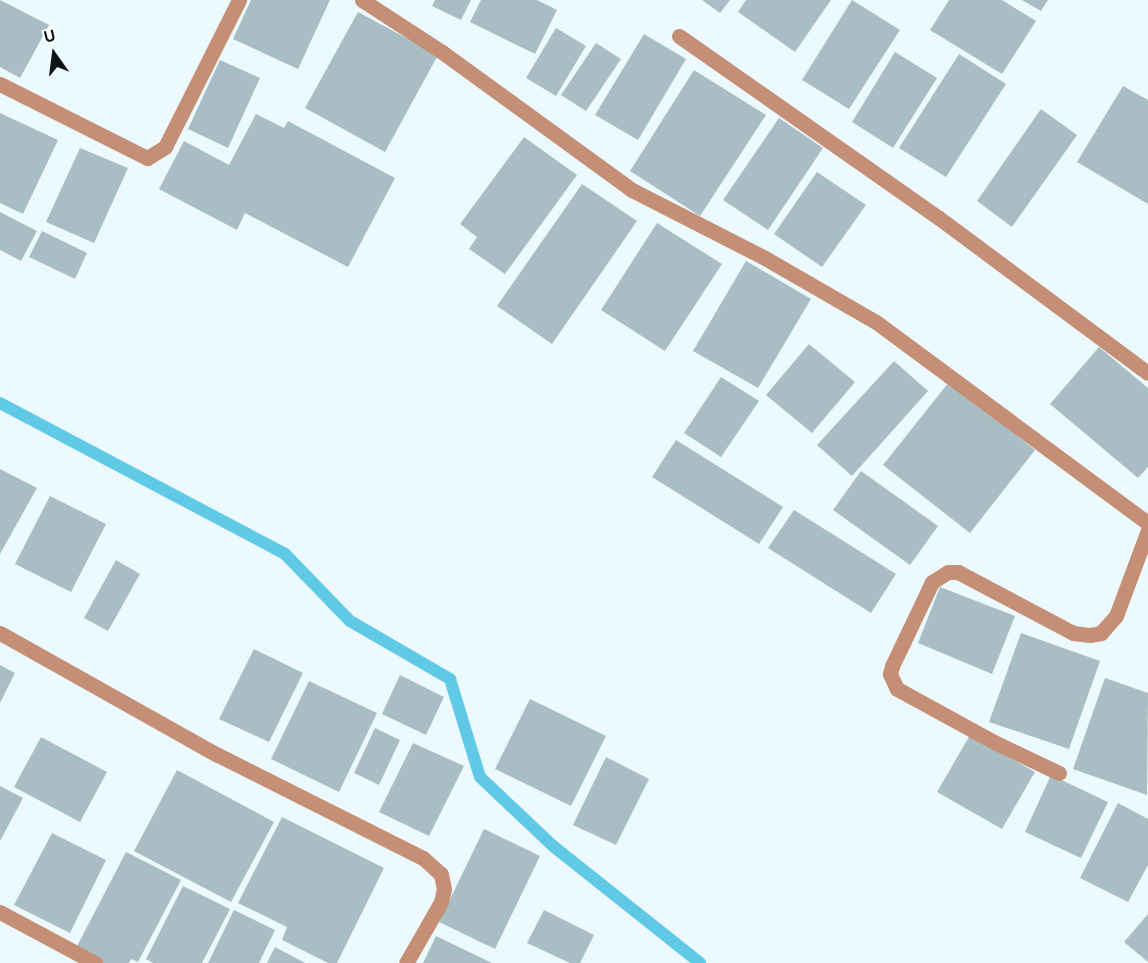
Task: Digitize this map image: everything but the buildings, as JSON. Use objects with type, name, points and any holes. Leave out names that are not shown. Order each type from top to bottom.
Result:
[{"type":"street","points":[[0,84],[147,158],[165,147],[239,0]]},
{"type":"street","points":[[362,0],[442,52],[632,190],[765,258],[876,322],[1148,524]]},
{"type":"street","points":[[679,36],[939,218],[1148,373]]},
{"type":"street","points":[[1059,773],[897,689],[890,674],[892,666],[932,582],[948,572],[958,572],[1073,633],[1090,635],[1106,631],[1116,616],[1148,530]]},
{"type":"street","points":[[0,633],[216,754],[423,858],[441,874],[444,889],[441,902],[406,963]]},
{"type":"street","points":[[0,912],[95,963]]},
{"type":"waterway","points":[[0,403],[285,554],[350,621],[450,679],[480,777],[553,846],[700,963]]}]
